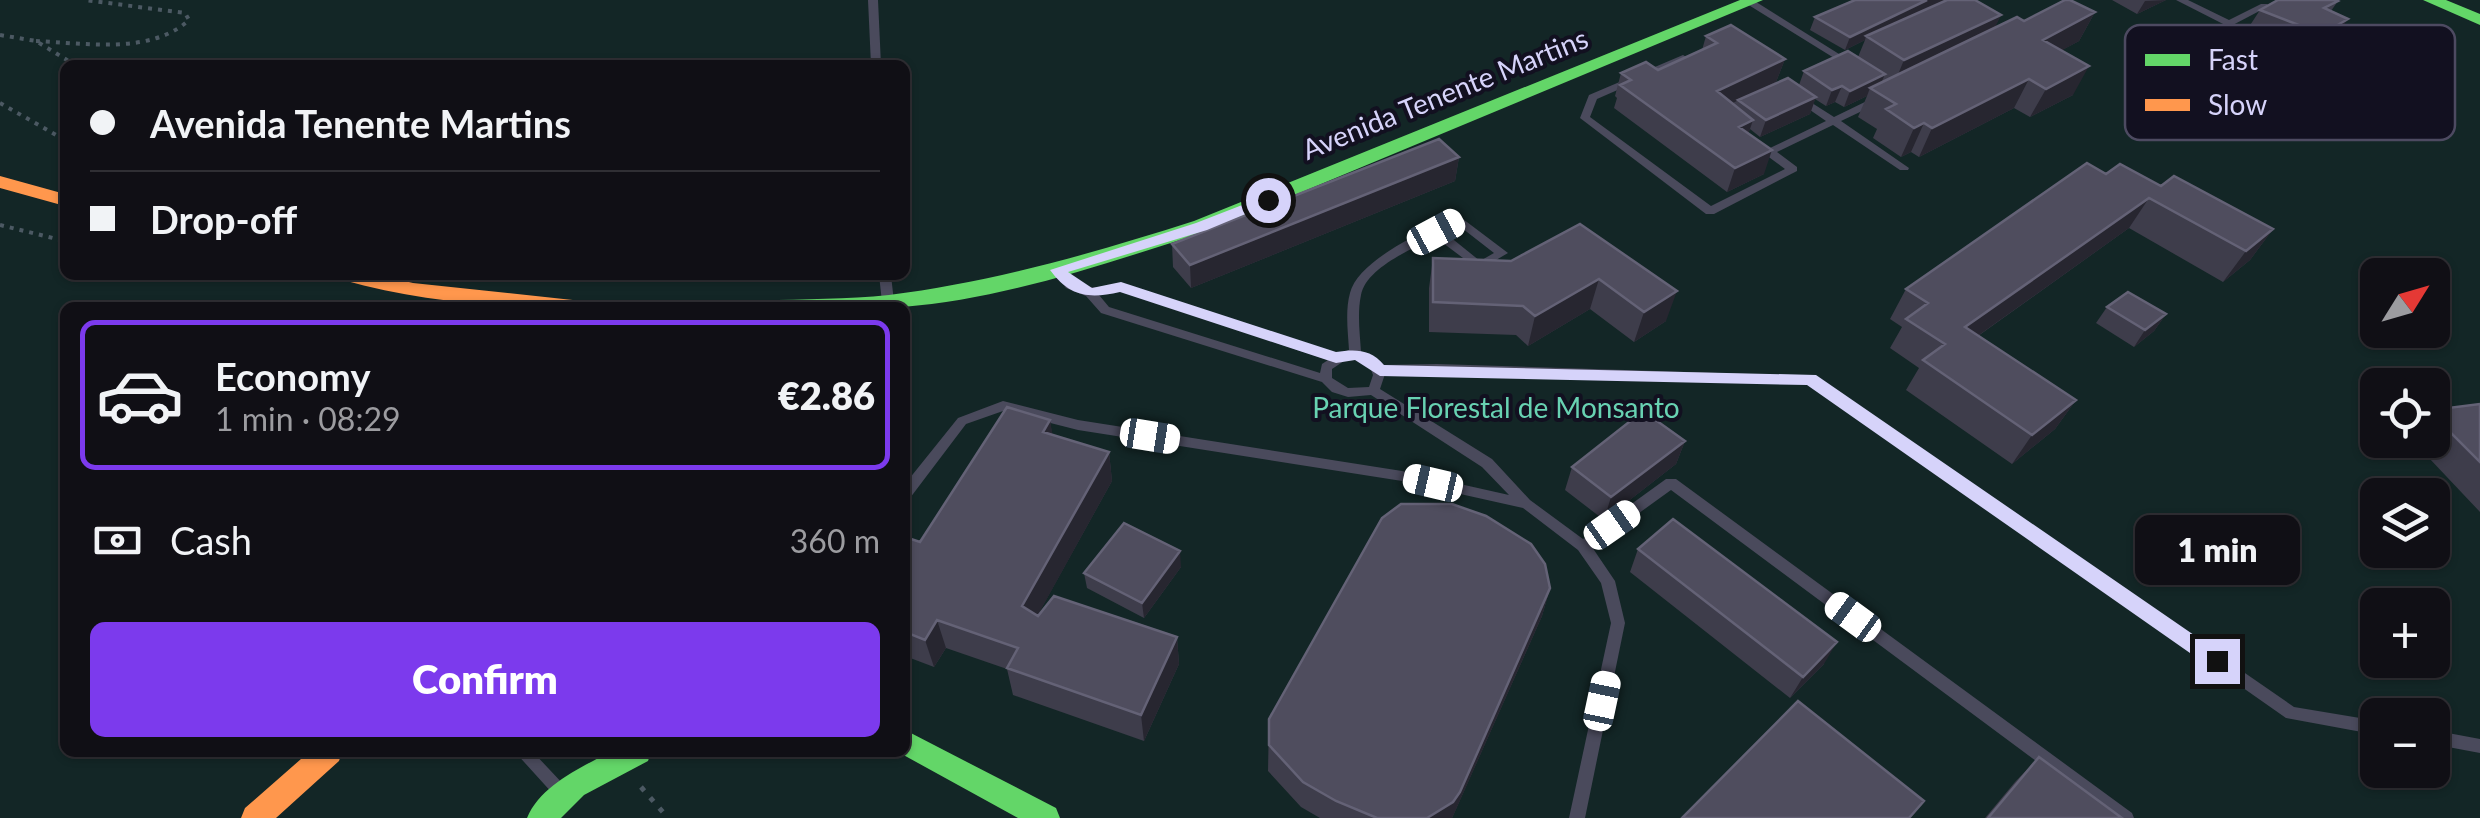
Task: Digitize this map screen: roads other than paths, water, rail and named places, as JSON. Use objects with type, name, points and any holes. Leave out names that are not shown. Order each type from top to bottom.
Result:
[{"type":"street","points":[[2431,0],[2480,20]]},
{"type":"street","name":"Avenida Tenente Martins","points":[[888,302],[1058,270],[1202,226],[1752,1]]},
{"type":"street","points":[[0,182],[60,199]]},
{"type":"street","points":[[371,280],[413,290],[526,302]]},
{"type":"street","points":[[910,745],[1046,818]]},
{"type":"street","points":[[255,818],[323,757]]},
{"type":"street","points":[[541,818],[564,795],[629,757]]},
{"type":"lane","points":[[872,0],[876,60]]},
{"type":"lane","points":[[2181,0],[2229,24],[2264,6]]},
{"type":"lane","points":[[1752,1],[1868,75]]},
{"type":"lane","points":[[1826,66],[1857,52]]},
{"type":"lane","points":[[1683,58],[1593,97],[1585,118],[1710,211],[1793,169],[1744,134]]},
{"type":"lane","points":[[1769,152],[1894,92]]},
{"type":"lane","points":[[1795,95],[1904,168]]},
{"type":"lane","points":[[1355,354],[1356,288],[1367,271],[1436,232],[1459,220],[1502,253],[1479,266],[1436,232]]},
{"type":"lane","points":[[1058,270],[1070,285],[1090,293],[1105,310],[1326,380],[1337,391],[1356,395],[1373,390],[1380,381],[1380,370],[1371,360],[1355,354],[1336,358],[1326,367],[1326,380]]},
{"type":"lane","points":[[886,280],[888,302]]},
{"type":"lane","points":[[1090,293],[1121,287],[1336,358]]},
{"type":"lane","points":[[1380,370],[1811,380],[2291,712],[2360,725]]},
{"type":"lane","points":[[1373,390],[1487,464],[1526,504],[1583,546],[1608,581],[1618,624],[1577,818]]},
{"type":"lane","points":[[910,488],[962,421],[1003,406],[1078,425],[1402,476],[1526,504]]},
{"type":"lane","points":[[1583,546],[1671,482],[2126,818]]},
{"type":"lane","points":[[2450,740],[2480,746]]},
{"type":"lane","points":[[527,757],[564,795]]},
{"type":"park label","name":"Parque Florestal de Monsanto","points":[[1496,408]]}]
